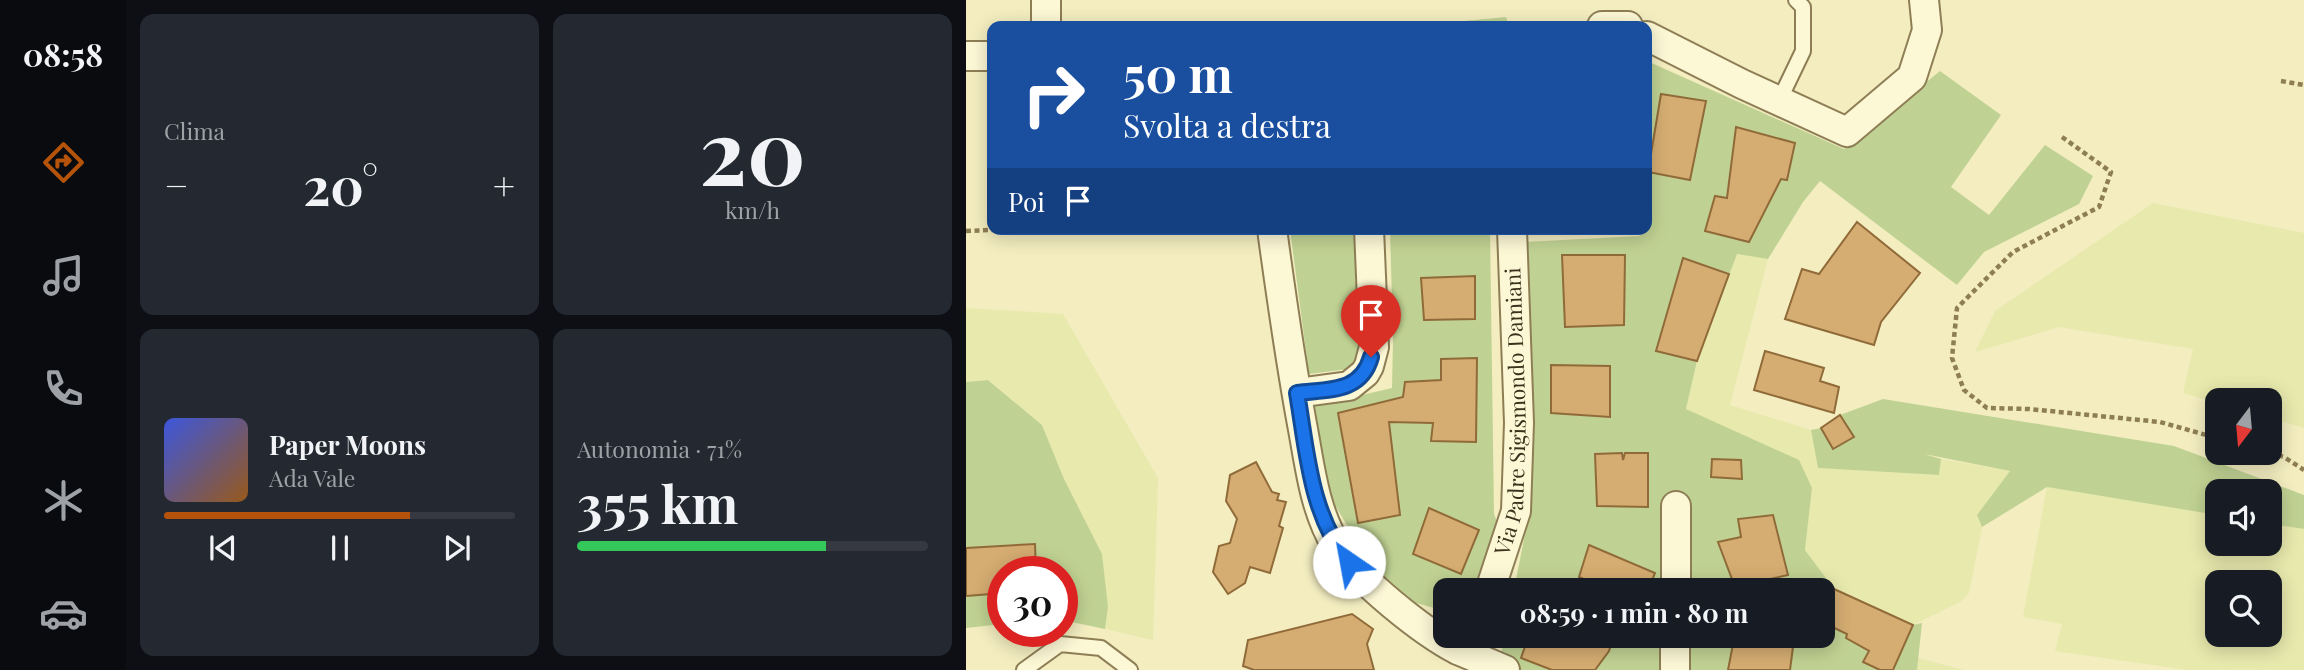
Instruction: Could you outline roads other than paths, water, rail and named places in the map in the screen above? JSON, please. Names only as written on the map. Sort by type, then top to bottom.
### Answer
[{"type":"street","points":[[1046,0],[1046,21]]},
{"type":"street","points":[[1652,38],[1847,132],[1912,77],[1927,30],[1924,0]]},
{"type":"street","points":[[966,56],[987,56]]},
{"type":"street","points":[[1273,235],[1285,329],[1317,502],[1337,547],[1370,584],[1426,630],[1433,633]]},
{"type":"street","points":[[1297,393],[1349,386],[1360,379],[1369,366],[1374,347],[1370,235]]},
{"type":"street","name":"Via Padre Sigismondo Damiani","points":[[1494,578],[1516,511],[1519,423],[1512,235]]},
{"type":"street","points":[[1676,506],[1676,578]]},
{"type":"street","points":[[1470,648],[1505,670]]},
{"type":"street","points":[[1675,648],[1675,670]]},
{"type":"lane","points":[[1779,101],[1803,51],[1803,7],[1796,0]]},
{"type":"lane","points":[[1024,670],[1060,644],[1101,648],[1130,670]]}]
